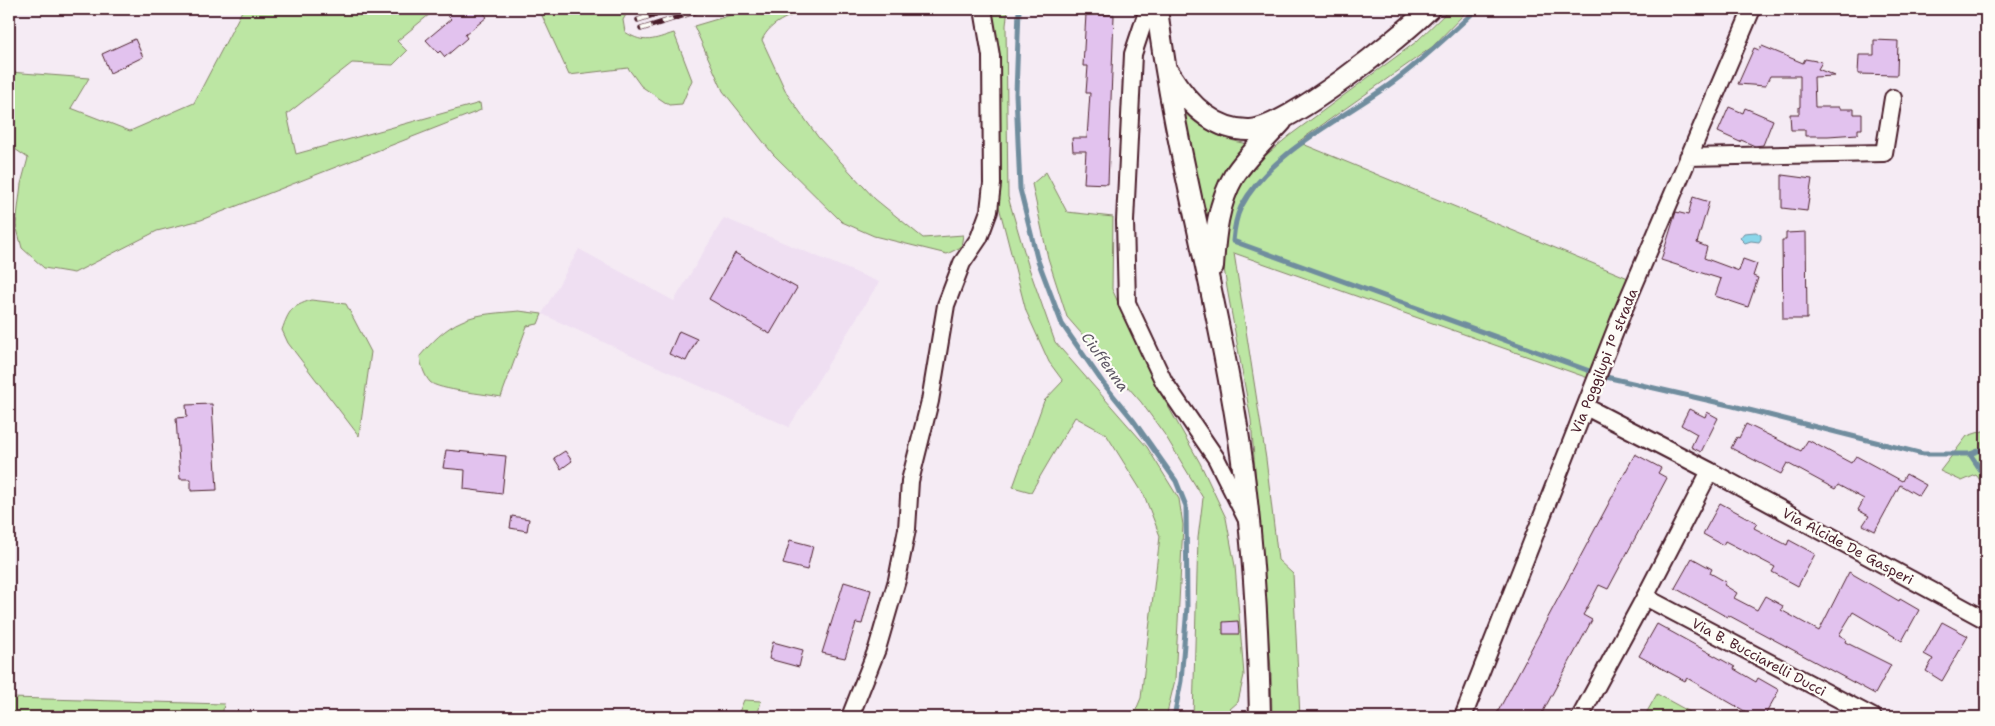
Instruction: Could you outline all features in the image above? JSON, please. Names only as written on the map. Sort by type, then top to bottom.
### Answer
[{"type":"main road","points":[[1157,9],[1164,65],[1211,288],[1236,420],[1250,526],[1260,717]]},
{"type":"main road","points":[[1211,288],[1216,228],[1223,202],[1234,176],[1285,118],[1375,55],[1429,9]]},
{"type":"main road","points":[[1164,65],[1176,84],[1200,112],[1215,122],[1233,129],[1251,130],[1285,118]]},
{"type":"street","points":[[850,717],[877,649],[897,580],[908,529],[910,482],[930,400],[946,305],[962,263],[979,238],[989,211],[992,184],[991,56],[983,9]]},
{"type":"street","points":[[1148,9],[1133,54],[1125,221],[1127,303],[1164,382],[1216,458],[1250,526]]},
{"type":"street","name":"Via Poggilupi 1° strada","points":[[1463,717],[1688,157],[1752,9]]},
{"type":"street","points":[[1688,157],[1884,152],[1893,98]]},
{"type":"street","name":"Via Alcide De Gasperi","points":[[1586,407],[1710,471],[1986,620]]},
{"type":"street","points":[[1580,717],[1710,471]]},
{"type":"street","name":"Via B. Bucciarelli Ducci","points":[[1645,597],[1873,717]]},
{"type":"shaded area","points":[[724,218],[879,282],[789,427],[542,314],[579,249],[674,301]]},
{"type":"green space","points":[[243,9],[436,9],[397,41],[407,51],[393,65],[352,63],[287,114],[296,154],[480,103],[481,110],[201,220],[157,231],[74,273],[44,268],[22,248],[16,225],[21,184],[28,158],[9,145],[9,72],[89,78],[71,108],[130,131],[194,103]]},
{"type":"green space","points":[[539,9],[629,9],[623,20],[625,32],[632,36],[650,40],[674,33],[692,80],[682,104],[669,105],[641,86],[628,68],[569,75]]},
{"type":"green space","points":[[751,9],[813,9],[777,23],[771,27],[762,40],[787,94],[818,137],[875,199],[923,238],[963,235],[961,247],[947,254],[874,236],[842,222],[773,154],[723,91],[694,26]]},
{"type":"green space","points":[[992,9],[1008,9],[1006,25],[1008,197],[1029,268],[1055,342],[1147,447],[1179,499],[1183,525],[1175,680],[1166,717],[1133,717],[1141,698],[1160,536],[1144,495],[1106,434],[1075,417],[1031,492],[1013,487],[1044,401],[1063,381],[1049,362],[1026,311],[997,199],[1000,110]]},
{"type":"green space","points":[[1450,9],[1469,9],[1432,47],[1298,142],[1633,280],[1591,379],[1234,253],[1266,459],[1278,560],[1293,574],[1300,717],[1272,717],[1271,670],[1251,420],[1222,254],[1225,226],[1235,194],[1259,161],[1289,136],[1416,42]]},
{"type":"green space","points":[[1178,107],[1211,132],[1250,144],[1234,161],[1215,191],[1205,231]]},
{"type":"green space","points":[[1046,172],[1067,212],[1113,217],[1112,289],[1151,376],[1200,463],[1226,518],[1235,566],[1244,675],[1238,702],[1221,717],[1193,717],[1198,538],[1203,498],[1165,435],[1141,402],[1067,317],[1048,258],[1032,184]]},
{"type":"green space","points":[[311,300],[346,304],[371,352],[359,436],[288,343],[282,330],[292,310]]},
{"type":"green space","points":[[519,311],[542,314],[538,324],[527,326],[501,397],[442,387],[430,382],[423,370],[420,356],[444,332],[456,324],[475,316]]},
{"type":"green space","points":[[1986,430],[1986,487],[1976,475],[1962,481],[1940,471],[1967,436]]},
{"type":"green space","points":[[1657,694],[1699,717],[1644,717]]},
{"type":"green space","points":[[11,698],[224,704],[222,717],[9,717]]},
{"type":"green space","points":[[744,700],[761,701],[757,717],[737,717]]},
{"type":"water","points":[[1756,232],[1761,235],[1759,242],[1751,241],[1745,243],[1740,238],[1744,233]]},
{"type":"building","points":[[457,9],[480,9],[487,17],[465,35],[467,38],[445,57],[440,51],[438,53],[426,40],[451,19],[448,16]]},
{"type":"building","points":[[1086,14],[1114,15],[1108,184],[1084,183],[1086,151],[1073,151],[1072,138],[1087,138],[1090,93],[1086,93],[1088,66],[1083,66]]},
{"type":"building","points":[[135,39],[143,57],[110,73],[102,54]]},
{"type":"building","points":[[1874,40],[1898,41],[1897,75],[1858,74],[1859,55],[1874,55]]},
{"type":"building","points":[[1762,46],[1803,63],[1805,59],[1822,62],[1818,69],[1835,76],[1814,77],[1815,107],[1854,109],[1854,114],[1862,114],[1862,129],[1858,129],[1858,134],[1805,136],[1805,130],[1791,130],[1790,114],[1799,114],[1800,76],[1770,76],[1765,86],[1738,84],[1754,48],[1759,50]]},
{"type":"building","points":[[1729,107],[1743,113],[1745,108],[1773,120],[1763,145],[1755,146],[1741,140],[1740,142],[1718,132]]},
{"type":"building","points":[[1782,175],[1812,179],[1807,211],[1782,208]]},
{"type":"building","points":[[1693,197],[1709,202],[1697,243],[1707,247],[1704,258],[1739,271],[1743,259],[1757,264],[1753,276],[1758,278],[1748,307],[1715,296],[1721,279],[1661,260],[1676,212],[1688,215]]},
{"type":"building","points":[[1806,232],[1807,319],[1783,319],[1782,240],[1786,240],[1786,233]]},
{"type":"building","points":[[735,253],[797,288],[770,334],[709,299]]},
{"type":"building","points":[[679,331],[697,339],[686,361],[669,354]]},
{"type":"building","points":[[212,404],[217,490],[191,491],[191,479],[180,479],[176,418],[187,417],[186,405]]},
{"type":"building","points":[[1689,409],[1705,417],[1707,412],[1718,418],[1701,452],[1691,447],[1697,434],[1681,425]]},
{"type":"building","points":[[1746,424],[1801,451],[1808,440],[1851,463],[1856,456],[1902,481],[1906,474],[1926,485],[1919,496],[1900,485],[1875,531],[1863,525],[1869,516],[1858,510],[1864,499],[1838,485],[1835,489],[1787,463],[1781,474],[1731,448]]},
{"type":"building","points":[[446,450],[506,456],[502,494],[464,489],[465,470],[443,468]]},
{"type":"building","points":[[565,451],[572,461],[561,469],[554,458]]},
{"type":"building","points":[[1635,454],[1661,468],[1658,473],[1667,478],[1608,589],[1599,585],[1583,615],[1592,620],[1540,717],[1495,717]]},
{"type":"building","points":[[1720,503],[1757,523],[1754,528],[1787,545],[1789,540],[1815,554],[1798,586],[1772,572],[1775,567],[1725,541],[1723,545],[1703,534]]},
{"type":"building","points":[[512,516],[529,519],[527,531],[510,528]]},
{"type":"building","points":[[790,540],[813,546],[807,570],[783,564]]},
{"type":"building","points":[[1692,558],[1712,569],[1710,573],[1726,582],[1724,585],[1737,593],[1734,598],[1757,610],[1765,596],[1783,606],[1781,610],[1819,631],[1849,572],[1899,601],[1900,599],[1919,610],[1902,641],[1853,612],[1839,635],[1846,639],[1845,642],[1891,665],[1875,694],[1675,588]]},
{"type":"building","points":[[844,582],[871,590],[862,624],[856,623],[845,658],[822,653]]},
{"type":"building","points":[[1238,621],[1239,634],[1223,634],[1223,622]]},
{"type":"building","points":[[1942,622],[1968,636],[1942,681],[1926,671],[1933,659],[1924,654]]},
{"type":"building","points":[[1657,624],[1735,667],[1734,669],[1756,682],[1758,678],[1779,690],[1764,717],[1755,717],[1687,678],[1685,681],[1639,656]]},
{"type":"building","points":[[773,642],[803,650],[799,667],[769,659]]},
{"type":"waterway","name":"Ciuffenna","points":[[1019,9],[1016,94],[1020,189],[1037,258],[1062,324],[1176,481],[1186,506],[1187,607],[1181,681],[1174,717]]},
{"type":"waterway","points":[[1477,9],[1404,74],[1310,137],[1270,169],[1254,187],[1241,207],[1233,241],[1606,377],[1733,406],[1923,454],[1970,454],[1986,448]]},
{"type":"waterway","points":[[1970,454],[1986,478]]},
{"type":"railway","points":[[638,20],[671,9]]},
{"type":"railway","points":[[641,29],[704,9]]}]
